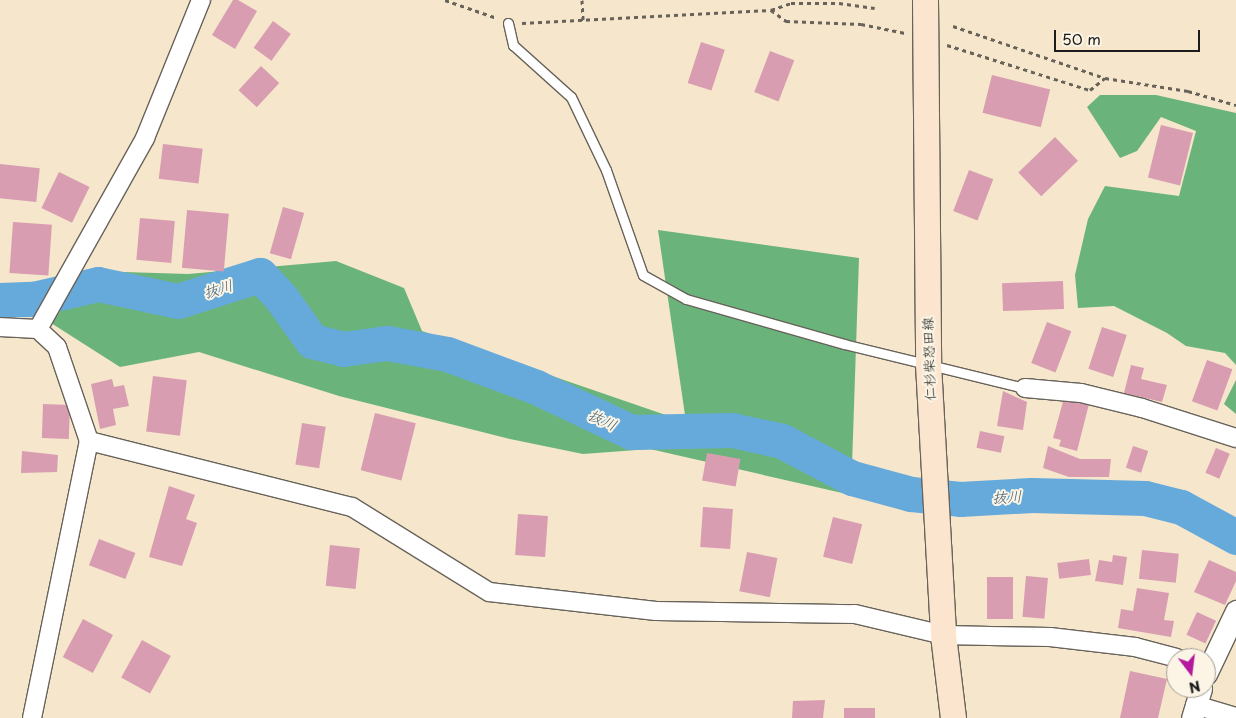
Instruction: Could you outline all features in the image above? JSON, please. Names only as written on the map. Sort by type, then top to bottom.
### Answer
[{"type":"main road","name":"仁杉柴怒田線","points":[[925,0],[928,364],[943,635],[953,718]]},
{"type":"street","points":[[38,328],[145,138],[201,0]]},
{"type":"street","points":[[0,327],[38,328],[58,347],[89,441],[32,718]]},
{"type":"street","points":[[1025,388],[1081,393],[1142,408],[1236,438]]},
{"type":"street","points":[[89,441],[352,507],[489,592],[656,611],[855,614],[943,635],[1050,638],[1135,647],[1166,655]]},
{"type":"street","points":[[1216,651],[1236,612]]},
{"type":"street","points":[[1196,704],[1236,717]]},
{"type":"lane","points":[[508,23],[513,45],[571,97],[606,170],[643,276],[686,300],[844,344],[1025,388]]},
{"type":"path","points":[[445,0],[476,9],[508,23],[583,21],[771,10],[791,3],[839,3],[875,8]]},
{"type":"path","points":[[582,0],[583,21]]},
{"type":"path","points":[[953,26],[1105,78],[1188,91],[1236,105]]},
{"type":"green space","points":[[1100,95],[1156,95],[1236,113],[1236,365],[1225,353],[1186,346],[1167,333],[1114,306],[1078,308],[1075,275],[1088,219],[1105,186],[1179,196],[1196,131],[1161,117],[1137,151],[1120,158],[1087,107]]},
{"type":"green space","points":[[658,230],[859,258],[851,495],[650,449],[583,454],[510,439],[339,396],[199,352],[120,367],[51,323],[92,271],[188,274],[336,261],[404,288],[422,331],[686,422]]},
{"type":"green space","points":[[1236,380],[1236,414],[1224,404]]},
{"type":"building","points":[[233,0],[238,0],[257,11],[235,49],[212,35]]},
{"type":"building","points":[[273,21],[291,34],[271,61],[254,48]]},
{"type":"building","points":[[701,42],[725,50],[711,91],[688,83]]},
{"type":"building","points":[[770,51],[794,60],[779,101],[754,92]]},
{"type":"building","points":[[261,66],[279,83],[257,107],[238,90]]},
{"type":"building","points":[[992,75],[1050,90],[1041,127],[983,113]]},
{"type":"building","points":[[1161,125],[1193,133],[1180,185],[1148,177]]},
{"type":"building","points":[[1055,137],[1078,161],[1041,196],[1018,172]]},
{"type":"building","points":[[163,144],[203,149],[198,184],[159,179]]},
{"type":"building","points":[[0,164],[40,168],[36,202],[0,198]]},
{"type":"building","points":[[969,170],[993,179],[978,220],[953,211]]},
{"type":"building","points":[[59,172],[90,187],[72,223],[41,208]]},
{"type":"building","points":[[283,207],[304,213],[291,259],[270,253]]},
{"type":"building","points":[[187,210],[229,214],[224,271],[182,268]]},
{"type":"building","points":[[140,218],[175,221],[171,263],[136,260]]},
{"type":"building","points":[[13,222],[52,225],[48,276],[9,273]]},
{"type":"building","points":[[1063,281],[1064,309],[1003,311],[1002,283]]},
{"type":"building","points":[[1047,322],[1071,331],[1056,372],[1031,363]]},
{"type":"building","points":[[1102,327],[1127,335],[1113,377],[1088,369]]},
{"type":"building","points":[[1207,360],[1232,369],[1217,411],[1192,401]]},
{"type":"building","points":[[1131,365],[1144,368],[1141,379],[1167,385],[1162,402],[1124,393]]},
{"type":"building","points":[[153,376],[187,380],[180,436],[146,432]]},
{"type":"building","points":[[112,379],[114,387],[124,385],[129,406],[113,409],[116,425],[100,429],[91,384]]},
{"type":"building","points":[[1003,391],[1027,402],[1023,430],[997,426]]},
{"type":"building","points":[[1064,398],[1089,404],[1077,451],[1059,446],[1061,440],[1053,438]]},
{"type":"building","points":[[43,404],[70,405],[69,439],[42,438]]},
{"type":"building","points":[[375,413],[416,423],[401,480],[361,470]]},
{"type":"building","points":[[302,423],[326,427],[319,468],[295,464]]},
{"type":"building","points":[[980,431],[1004,436],[1001,453],[976,448]]},
{"type":"building","points":[[1048,446],[1080,459],[1111,459],[1109,477],[1069,477],[1043,468]]},
{"type":"building","points":[[1133,446],[1148,451],[1141,473],[1126,468]]},
{"type":"building","points":[[1216,448],[1230,454],[1219,479],[1205,473]]},
{"type":"building","points":[[22,451],[58,455],[57,472],[21,473]]},
{"type":"building","points":[[707,453],[740,459],[736,486],[702,481]]},
{"type":"building","points":[[169,486],[195,495],[186,519],[197,523],[182,566],[149,557]]},
{"type":"building","points":[[703,507],[733,509],[730,549],[700,547]]},
{"type":"building","points":[[518,514],[548,516],[545,557],[515,555]]},
{"type":"building","points":[[833,517],[862,524],[852,564],[823,557]]},
{"type":"building","points":[[99,539],[135,553],[125,579],[89,565]]},
{"type":"building","points":[[330,545],[360,548],[356,589],[326,586]]},
{"type":"building","points":[[1142,550],[1179,554],[1176,583],[1139,579]]},
{"type":"building","points":[[747,552],[777,558],[770,597],[739,591]]},
{"type":"building","points":[[1113,555],[1127,557],[1123,585],[1095,581],[1099,560],[1112,562]]},
{"type":"building","points":[[1089,559],[1091,575],[1059,579],[1057,563]]},
{"type":"building","points":[[1209,560],[1236,572],[1236,581],[1225,605],[1194,592]]},
{"type":"building","points":[[1026,576],[1048,578],[1044,619],[1022,617]]},
{"type":"building","points":[[987,577],[1013,577],[1013,619],[987,619]]},
{"type":"building","points":[[1137,588],[1169,593],[1164,620],[1174,621],[1171,637],[1118,628],[1121,609],[1133,611]]},
{"type":"building","points":[[1197,612],[1216,621],[1205,644],[1186,635]]},
{"type":"building","points":[[83,619],[113,635],[93,673],[63,657]]},
{"type":"building","points":[[142,640],[171,656],[150,694],[121,678]]},
{"type":"building","points":[[1130,671],[1166,679],[1158,718],[1120,718]]},
{"type":"building","points":[[825,700],[823,718],[792,718],[793,701]]},
{"type":"building","points":[[844,708],[875,708],[875,718],[844,718]]},
{"type":"waterway","name":"抜川","points":[[0,300],[33,299],[98,284],[178,301],[260,275],[282,299],[312,341],[343,349],[387,343],[447,354],[536,387],[631,432],[732,430],[782,441],[852,478],[911,494],[960,499],[1032,495],[1145,498],[1181,507],[1236,537]]}]
